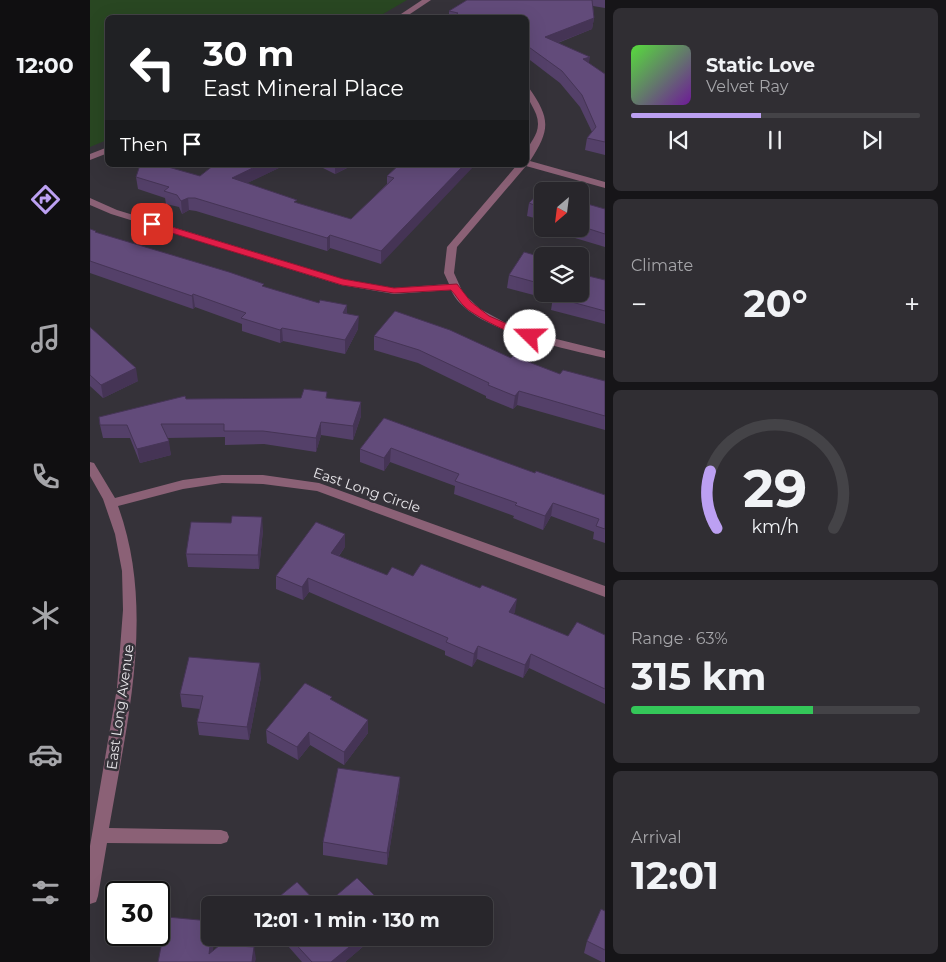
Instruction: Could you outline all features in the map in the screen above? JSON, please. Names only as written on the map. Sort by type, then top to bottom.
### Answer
[{"type":"street","points":[[403,15],[427,0]]},
{"type":"street","points":[[529,94],[540,108],[543,119],[540,140],[529,156]]},
{"type":"street","points":[[90,157],[105,151]]},
{"type":"street","points":[[529,162],[605,185]]},
{"type":"street","points":[[520,167],[452,247],[447,261],[454,286],[468,304],[485,318],[530,336],[605,355]]},
{"type":"street","points":[[90,201],[114,212],[342,282],[394,290],[454,286]]},
{"type":"street","name":"East Long Avenue","points":[[90,466],[110,504],[122,533],[130,587],[130,648],[90,896]]},
{"type":"street","name":"East Long Circle","points":[[110,504],[208,480],[262,479],[319,487],[605,592]]},
{"type":"street","points":[[100,836],[221,837]]},
{"type":"green space","points":[[90,0],[407,0],[381,15],[105,15],[105,141],[90,147]]},
{"type":"building","points":[[467,0],[592,0],[594,18],[545,37],[590,57],[583,59],[605,74],[605,142],[587,138],[596,127],[582,95],[562,71],[529,47],[529,15],[456,15],[458,13],[449,11]]},
{"type":"building","points":[[139,167],[168,167],[200,176],[211,167],[255,167],[232,178],[297,200],[294,202],[351,219],[394,178],[387,176],[397,167],[462,167],[381,251],[330,235],[327,238],[195,198],[181,201],[177,195],[164,191],[169,187],[136,177]]},
{"type":"building","points":[[534,198],[534,205],[529,203]]},
{"type":"building","points":[[589,204],[605,209],[605,234],[589,229]]},
{"type":"building","points":[[90,229],[229,272],[264,284],[262,286],[319,303],[320,300],[347,305],[343,313],[359,316],[345,340],[282,328],[280,330],[241,318],[246,313],[90,261]]},
{"type":"building","points":[[524,252],[534,255],[534,282],[509,275]]},
{"type":"building","points":[[589,276],[605,280],[605,311],[572,302],[589,302]]},
{"type":"building","points":[[395,311],[450,330],[511,358],[513,356],[560,374],[563,370],[605,381],[605,416],[519,391],[515,396],[488,385],[489,383],[419,350],[374,336]]},
{"type":"building","points":[[90,327],[136,368],[101,385],[90,375]]},
{"type":"building","points":[[304,389],[327,392],[326,398],[361,402],[353,426],[321,422],[316,438],[263,431],[224,431],[224,424],[161,424],[169,441],[137,449],[127,425],[100,425],[99,417],[185,396],[186,399],[301,398]]},
{"type":"building","points":[[384,418],[535,473],[536,471],[605,495],[605,529],[596,526],[599,519],[553,503],[545,516],[515,505],[517,503],[455,481],[459,474],[391,448],[384,458],[360,449]]},
{"type":"building","points":[[232,516],[262,517],[258,555],[186,554],[191,522],[231,523]]},
{"type":"building","points":[[316,522],[345,534],[331,553],[387,575],[392,567],[413,576],[421,564],[480,588],[482,585],[517,599],[509,612],[568,636],[577,622],[605,635],[605,689],[531,654],[525,665],[478,646],[474,654],[446,642],[448,638],[308,578],[302,587],[276,576]]},
{"type":"building","points":[[189,657],[260,663],[247,727],[197,722],[203,696],[180,694]]},
{"type":"building","points":[[305,683],[332,697],[330,699],[368,720],[344,752],[309,732],[297,747],[266,730]]},
{"type":"building","points":[[338,768],[400,777],[387,853],[323,842]]},
{"type":"building","points":[[357,878],[375,896],[336,896]]},
{"type":"building","points":[[297,882],[310,896],[280,896]]},
{"type":"building","points":[[601,909],[605,911],[605,950],[587,941]]},
{"type":"building","points":[[170,917],[201,920],[201,946],[210,946],[209,954],[219,946],[254,947],[252,962],[158,962],[161,946],[170,946]]},
{"type":"building","points":[[297,946],[350,946],[331,962],[312,962]]},
{"type":"route","points":[[152,224],[342,282],[394,290],[420,290],[454,286],[468,304],[485,318],[530,336]]}]
